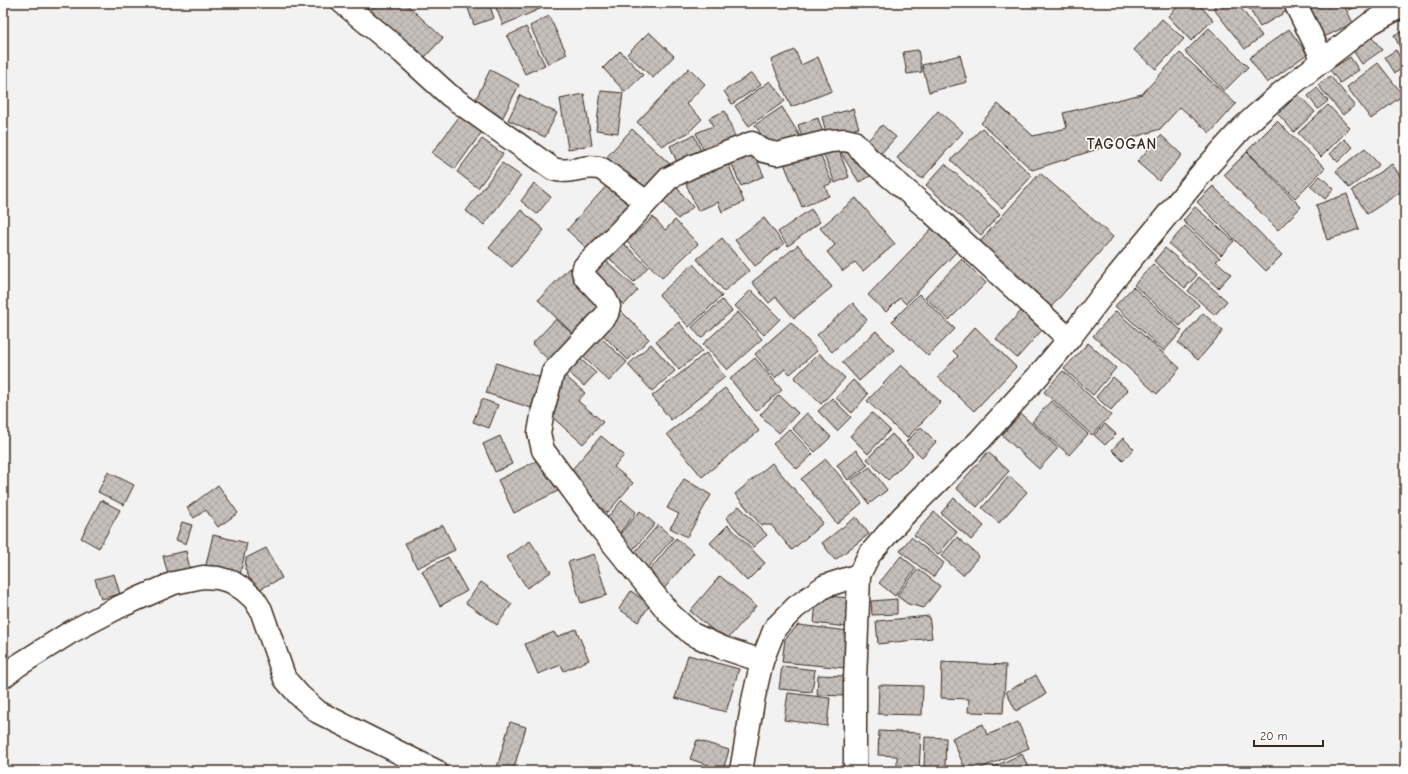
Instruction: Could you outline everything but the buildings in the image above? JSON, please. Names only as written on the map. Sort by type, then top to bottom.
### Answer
[{"type":"street","points":[[343,3],[403,53],[448,95],[553,168],[561,171],[587,167],[602,169],[646,202]]},
{"type":"street","points":[[1295,3],[1323,60]]},
{"type":"street","points":[[855,771],[855,681],[859,575],[869,555],[898,522],[1009,409],[1070,338],[1118,275],[1205,168],[1242,128],[1281,93],[1371,23],[1405,4]]},
{"type":"street","points":[[762,661],[718,646],[692,634],[670,614],[602,530],[543,450],[539,433],[543,410],[553,372],[598,325],[607,314],[609,306],[605,298],[585,277],[583,272],[584,267],[621,230],[669,178],[693,166],[752,143],[764,151],[777,154],[830,141],[846,140],[854,142],[868,158],[928,209],[1070,338]]},
{"type":"street","points":[[741,771],[754,696],[762,661],[776,628],[796,607],[825,586],[859,575]]},
{"type":"street","points":[[3,677],[17,666],[71,632],[119,607],[174,583],[203,577],[218,578],[232,582],[254,599],[261,610],[285,679],[299,695],[318,712],[436,771]]},
{"type":"district","name":"TAGOGAN","points":[[1122,144]]}]
